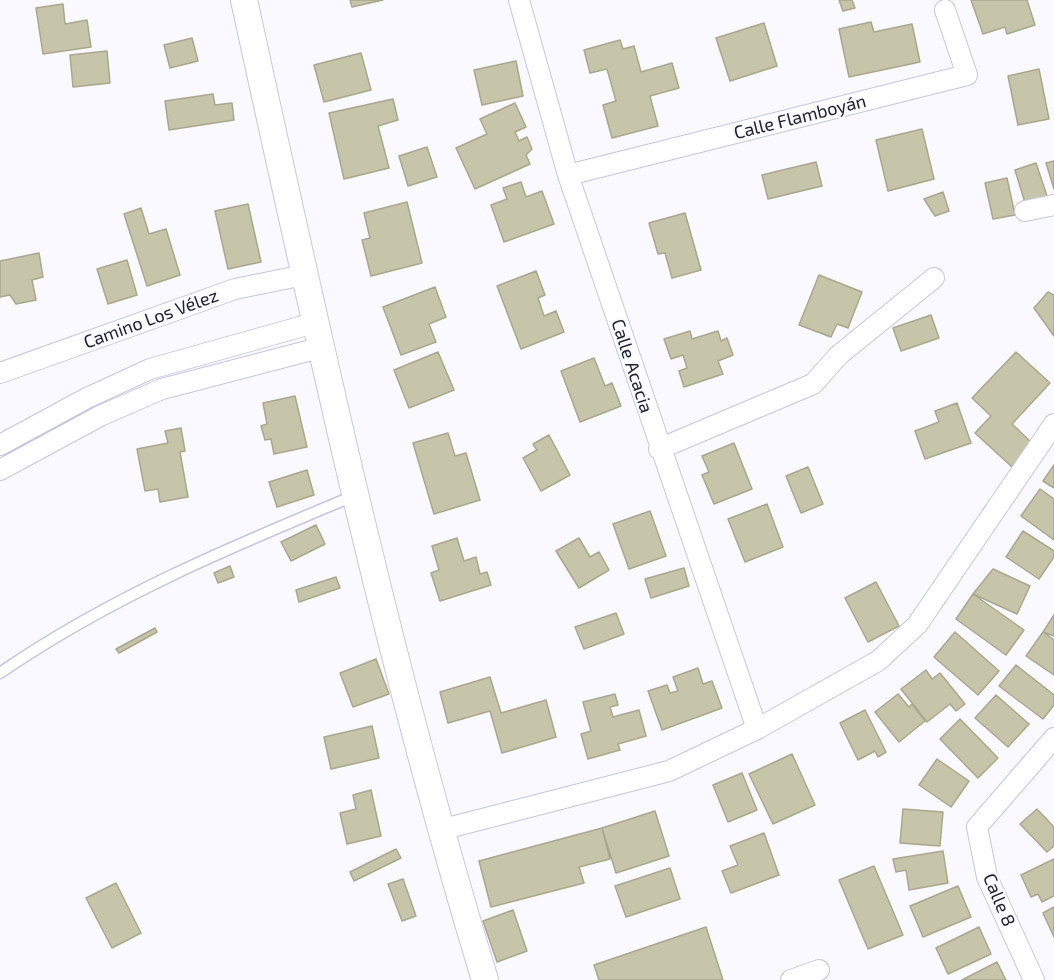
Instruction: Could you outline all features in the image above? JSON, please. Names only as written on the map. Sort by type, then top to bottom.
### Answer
[{"type":"street","points":[[244,0],[319,348],[440,830],[485,980]]},
{"type":"street","name":"Calle Acacia","points":[[519,0],[568,175],[659,449],[757,729]]},
{"type":"street","name":"Calle Flamboyán","points":[[568,175],[966,75],[945,10]]},
{"type":"street","points":[[1025,211],[1054,205]]},
{"type":"street","name":"Camino Los Vélez","points":[[0,373],[235,289],[304,275]]},
{"type":"street","points":[[659,449],[813,384],[839,355],[934,278]]},
{"type":"street","points":[[0,445],[87,398],[150,369],[314,323]]},
{"type":"street","points":[[0,470],[100,416],[162,388],[319,348]]},
{"type":"street","points":[[440,830],[669,771],[757,729],[878,661],[917,626],[1054,424]]},
{"type":"street","name":"Calle 8","points":[[1034,980],[987,877],[977,827],[1054,738]]},
{"type":"street","points":[[791,980],[819,970]]},
{"type":"lane","points":[[0,673],[88,617],[238,544],[356,495]]},
{"type":"building","points":[[350,0],[383,0],[352,7]]},
{"type":"building","points":[[839,0],[852,0],[855,8],[843,11]]},
{"type":"building","points":[[971,0],[1027,0],[1035,25],[1007,34],[1005,27],[983,34]]},
{"type":"building","points":[[63,4],[65,24],[87,20],[91,47],[43,54],[36,8]]},
{"type":"building","points":[[871,22],[874,32],[912,24],[920,62],[849,77],[839,29]]},
{"type":"building","points":[[764,23],[777,66],[730,81],[716,38]]},
{"type":"building","points":[[192,38],[198,61],[170,68],[164,45]]},
{"type":"building","points":[[620,40],[623,49],[634,46],[641,72],[672,63],[679,88],[650,96],[658,126],[612,138],[603,105],[616,101],[607,69],[590,73],[584,50]]},
{"type":"building","points":[[107,51],[110,83],[73,87],[70,55]]},
{"type":"building","points":[[361,53],[371,90],[324,102],[314,65]]},
{"type":"building","points":[[516,61],[523,96],[482,105],[474,70]]},
{"type":"building","points":[[1039,69],[1049,119],[1018,125],[1008,76]]},
{"type":"building","points":[[213,94],[215,105],[232,103],[234,120],[169,130],[165,101]]},
{"type":"building","points":[[393,99],[398,120],[378,126],[389,168],[344,179],[329,113]]},
{"type":"building","points":[[515,103],[526,127],[515,132],[519,141],[527,137],[532,149],[526,155],[530,164],[475,189],[456,148],[487,134],[480,119]]},
{"type":"building","points":[[922,129],[934,179],[888,191],[876,140]]},
{"type":"building","points":[[427,147],[437,177],[408,186],[399,156]]},
{"type":"building","points":[[1054,161],[1054,189],[1046,163]]},
{"type":"building","points":[[816,162],[822,186],[768,199],[762,175]]},
{"type":"building","points":[[1036,163],[1048,199],[1026,206],[1015,170]]},
{"type":"building","points":[[1007,178],[1015,215],[993,219],[985,183]]},
{"type":"building","points":[[521,182],[526,197],[542,191],[554,224],[504,242],[491,205],[507,199],[503,188]]},
{"type":"building","points":[[943,192],[949,211],[935,216],[924,199]]},
{"type":"building","points":[[407,202],[422,263],[371,276],[362,240],[370,238],[364,213]]},
{"type":"building","points":[[248,204],[261,262],[228,269],[215,211]]},
{"type":"building","points":[[141,208],[149,234],[166,229],[180,275],[147,286],[124,214]]},
{"type":"building","points":[[685,213],[701,270],[672,278],[665,253],[658,254],[649,223]]},
{"type":"building","points":[[39,253],[43,277],[32,280],[36,300],[16,304],[10,295],[0,297],[0,261]]},
{"type":"building","points":[[127,260],[137,295],[108,304],[97,269]]},
{"type":"building","points":[[536,271],[545,295],[538,298],[544,316],[556,311],[564,332],[521,349],[497,286]]},
{"type":"building","points":[[819,275],[862,292],[848,328],[837,324],[831,337],[799,325]]},
{"type":"building","points":[[435,287],[446,317],[429,324],[436,342],[401,355],[383,307]]},
{"type":"building","points":[[1048,292],[1054,295],[1054,336],[1034,308]]},
{"type":"building","points":[[931,315],[939,338],[901,351],[893,328]]},
{"type":"building","points":[[690,331],[692,339],[718,331],[721,341],[727,338],[733,355],[718,361],[723,374],[684,387],[679,371],[687,368],[683,355],[671,359],[664,339]]},
{"type":"building","points":[[438,352],[454,390],[409,408],[394,370]]},
{"type":"building","points":[[1016,352],[1050,383],[1012,424],[1033,444],[1012,467],[975,433],[991,416],[972,398]]},
{"type":"building","points":[[594,358],[605,386],[612,383],[621,406],[580,422],[561,371]]},
{"type":"building","points":[[295,396],[307,447],[274,454],[271,439],[265,440],[261,426],[267,424],[263,403]]},
{"type":"building","points":[[957,403],[971,443],[925,459],[915,431],[939,422],[935,411]]},
{"type":"building","points":[[181,428],[185,451],[180,452],[188,497],[160,502],[158,489],[145,491],[137,449],[168,443],[165,431]]},
{"type":"building","points":[[448,433],[455,456],[466,453],[480,500],[434,514],[413,443]]},
{"type":"building","points":[[549,435],[570,475],[541,491],[523,458],[537,450],[533,444]]},
{"type":"building","points":[[734,443],[752,489],[714,504],[702,475],[709,472],[702,456]]},
{"type":"building","points":[[1054,465],[1054,488],[1043,481]]},
{"type":"building","points":[[808,467],[823,504],[801,513],[786,476]]},
{"type":"building","points":[[307,470],[314,495],[277,507],[269,482]]},
{"type":"building","points":[[1040,489],[1054,499],[1054,540],[1021,516]]},
{"type":"building","points":[[767,504],[783,547],[745,562],[728,519]]},
{"type":"building","points":[[650,511],[666,556],[629,569],[613,524]]},
{"type":"building","points":[[316,525],[325,544],[291,561],[281,542]]},
{"type":"building","points":[[1023,531],[1054,551],[1054,557],[1039,579],[1006,557]]},
{"type":"building","points":[[457,538],[464,561],[476,557],[480,574],[487,572],[491,585],[440,601],[431,573],[439,570],[432,546]]},
{"type":"building","points":[[579,538],[590,557],[599,552],[609,570],[579,588],[556,551]]},
{"type":"building","points":[[230,566],[234,577],[218,583],[214,573]]},
{"type":"building","points":[[684,568],[689,586],[651,598],[645,579]]},
{"type":"building","points":[[993,569],[1030,586],[1017,614],[973,594]]},
{"type":"building","points":[[336,577],[340,588],[299,602],[296,590]]},
{"type":"building","points":[[876,582],[899,626],[868,642],[845,598]]},
{"type":"building","points":[[973,594],[1024,630],[1006,655],[956,619]]},
{"type":"building","points":[[616,613],[624,634],[584,649],[575,627]]},
{"type":"building","points":[[1054,615],[1054,636],[1043,632]]},
{"type":"building","points":[[155,628],[157,632],[119,653],[116,649]]},
{"type":"building","points":[[955,632],[999,671],[978,695],[934,657]]},
{"type":"building","points":[[1043,632],[1054,640],[1054,675],[1026,656]]},
{"type":"building","points":[[376,659],[389,694],[353,707],[340,673]]},
{"type":"building","points":[[1016,665],[1054,695],[1054,705],[1043,719],[999,686]]},
{"type":"building","points":[[698,668],[703,684],[712,681],[722,708],[662,730],[648,691],[667,685],[670,693],[678,691],[673,677]]},
{"type":"building","points":[[926,670],[932,679],[940,673],[965,704],[956,711],[950,704],[927,722],[901,689]]},
{"type":"building","points":[[490,677],[501,713],[546,700],[556,737],[502,753],[490,711],[448,723],[440,692]]},
{"type":"building","points":[[615,694],[618,705],[610,707],[613,717],[639,710],[646,736],[618,744],[620,750],[588,759],[581,734],[591,731],[583,702]]},
{"type":"building","points":[[898,694],[909,707],[912,704],[925,721],[899,742],[875,712]]},
{"type":"building","points":[[996,695],[1029,724],[1008,747],[975,718]]},
{"type":"building","points":[[865,710],[886,752],[878,757],[875,751],[858,760],[840,723]]},
{"type":"building","points":[[960,719],[998,758],[978,778],[940,739]]},
{"type":"building","points":[[372,726],[379,758],[331,769],[324,737]]},
{"type":"building","points":[[792,754],[815,805],[773,824],[749,774]]},
{"type":"building","points":[[937,759],[969,781],[951,807],[919,785]]},
{"type":"building","points":[[742,773],[757,810],[728,822],[713,785]]},
{"type":"building","points":[[371,790],[381,836],[347,844],[340,813],[356,809],[353,795]]},
{"type":"building","points":[[903,809],[943,812],[940,846],[900,843]]},
{"type":"building","points":[[1037,809],[1054,827],[1054,846],[1047,852],[1020,824]]},
{"type":"building","points":[[655,811],[669,856],[616,873],[602,828]]},
{"type":"building","points":[[602,828],[610,859],[579,867],[584,883],[491,907],[479,861]]},
{"type":"building","points":[[764,833],[779,875],[731,893],[722,871],[738,865],[730,846]]},
{"type":"building","points":[[396,849],[401,858],[354,881],[350,872]]},
{"type":"building","points":[[943,851],[948,883],[909,890],[906,870],[896,872],[893,859]]},
{"type":"building","points":[[1054,859],[1054,896],[1042,902],[1038,894],[1031,897],[1021,875]]},
{"type":"building","points":[[874,866],[903,935],[868,949],[839,880]]},
{"type":"building","points":[[670,868],[680,899],[626,917],[615,886]]},
{"type":"building","points":[[403,879],[416,916],[402,921],[388,884]]},
{"type":"building","points":[[116,883],[141,933],[112,948],[86,898]]},
{"type":"building","points":[[958,886],[971,917],[923,937],[910,906]]},
{"type":"building","points":[[1054,907],[1054,937],[1043,913]]},
{"type":"building","points":[[513,910],[527,951],[497,962],[483,921]]},
{"type":"building","points":[[706,927],[723,980],[599,980],[594,965]]},
{"type":"building","points":[[979,927],[991,954],[948,974],[936,948]]},
{"type":"building","points":[[997,962],[1006,980],[962,980]]}]
